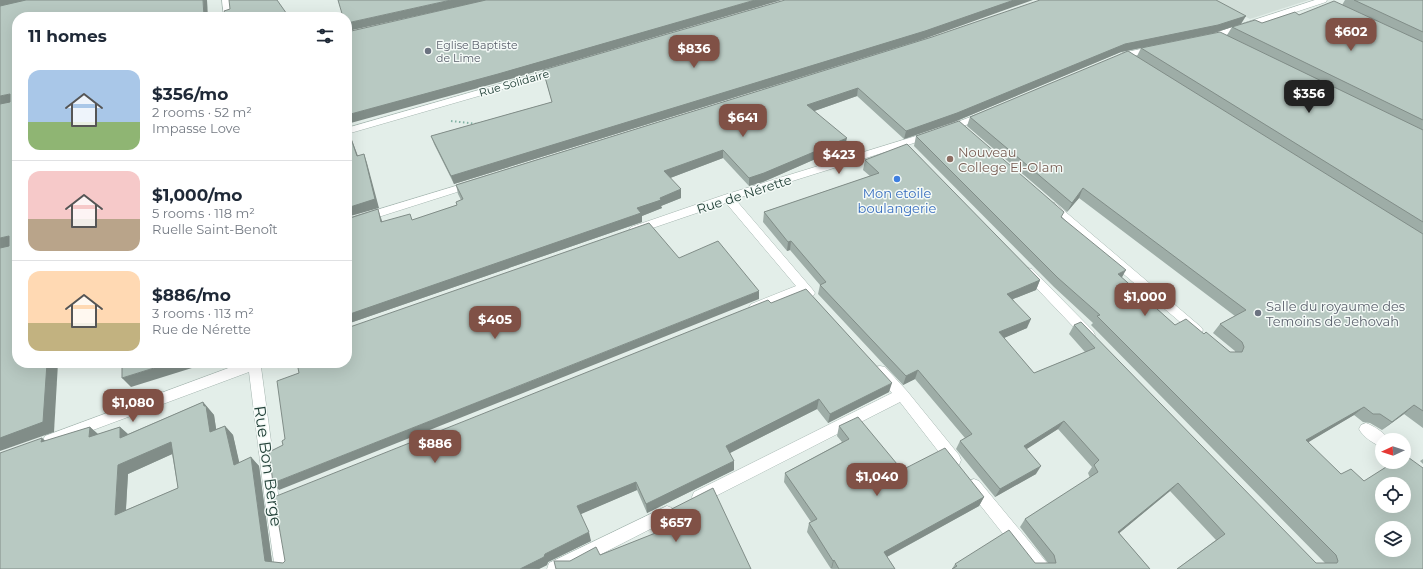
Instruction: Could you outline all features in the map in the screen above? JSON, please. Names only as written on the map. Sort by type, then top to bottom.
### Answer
[{"type":"street","points":[[226,0],[227,12]]},
{"type":"street","points":[[1201,39],[1216,36],[1324,2]]},
{"type":"street","points":[[1239,17],[1252,24]]},
{"type":"street","points":[[1216,36],[1231,43]]},
{"type":"street","points":[[1104,64],[1125,56],[1163,47]]},
{"type":"street","points":[[1125,56],[1138,64]]},
{"type":"street","name":"Rue Solidaire","points":[[352,130],[566,68]]},
{"type":"street","name":"Rue de Nérette","points":[[623,234],[728,198],[904,144],[993,111]]},
{"type":"street","points":[[958,125],[970,135]]},
{"type":"street","points":[[904,144],[915,155]]},
{"type":"street","points":[[352,221],[481,182]]},
{"type":"street","points":[[1041,197],[1205,337]]},
{"type":"street","points":[[728,198],[820,305]]},
{"type":"street","points":[[1020,263],[1097,342]]},
{"type":"street","points":[[745,312],[804,288]]},
{"type":"street","points":[[871,361],[902,395],[1041,569]]},
{"type":"street","points":[[37,445],[242,368]]},
{"type":"street","name":"Rue Bon Berge","points":[[256,368],[272,502],[283,569]]},
{"type":"street","points":[[555,569],[902,395]]},
{"type":"street","points":[[1366,429],[1375,436]]},
{"type":"street","points":[[272,502],[286,496]]},
{"type":"path","points":[[444,120],[483,124]]},
{"type":"shaded area","points":[[1213,0],[1309,0],[1250,19]]},
{"type":"building","points":[[26,0],[203,0],[204,12],[12,12],[12,368],[47,368],[43,422],[0,438],[0,248],[9,246],[9,236],[0,238],[0,104],[10,102],[10,94],[0,96],[0,6]]},
{"type":"building","points":[[229,0],[277,0],[285,12],[224,11],[230,9]]},
{"type":"building","points":[[338,0],[451,0],[352,22],[352,12],[342,12]]},
{"type":"building","points":[[486,0],[755,0],[498,74],[352,114],[352,31]]},
{"type":"building","points":[[785,0],[1014,0],[925,31],[451,176],[431,136],[552,102],[543,70]]},
{"type":"building","points":[[1040,0],[1216,0],[1246,16],[1218,25],[1125,44],[957,113],[906,131],[858,88],[807,105],[847,138],[749,178],[723,150],[664,171],[681,189],[660,198],[661,200],[637,208],[641,213],[352,313],[352,217],[378,209],[381,222],[410,214],[412,220],[457,205],[456,202],[463,199],[456,185],[932,37]]},
{"type":"building","points":[[1354,0],[1423,0],[1423,32]]},
{"type":"building","points":[[1334,1],[1423,42],[1423,120],[1232,27],[1255,20],[1262,23],[1295,12],[1299,15]]},
{"type":"building","points":[[1220,32],[1423,130],[1423,222],[1141,48]]},
{"type":"building","points":[[1128,51],[1423,234],[1423,411],[1414,405],[1392,422],[1380,414],[1373,414],[1364,407],[1306,440],[1341,474],[1351,469],[1364,481],[1383,469],[1411,469],[1411,459],[1423,468],[1423,569],[1177,569],[1225,534],[1178,483],[1118,532],[1150,569],[952,569],[957,566],[955,564],[1009,530],[1035,563],[1056,563],[1054,555],[1025,519],[1098,472],[1094,465],[1099,460],[1064,421],[1024,446],[1041,466],[1000,489],[960,441],[972,434],[918,370],[906,376],[820,285],[826,282],[791,241],[788,242],[764,212],[879,173],[865,160],[907,144],[1040,280],[1007,294],[1031,319],[999,332],[1034,373],[1095,348],[1074,325],[1081,322],[1316,563],[1337,563],[1338,561],[1336,555],[1097,316],[1100,315],[1058,278],[916,136],[959,121],[1064,212],[1061,217],[1126,270],[1118,274],[1175,325],[1186,319],[1204,334],[1206,332],[1230,352],[1242,352],[1244,347],[1242,342],[1220,324],[1246,310],[1083,188],[1072,203],[970,117]]},
{"type":"building","points":[[352,142],[357,156],[364,154],[375,199],[352,206]]},
{"type":"building","points":[[649,223],[679,258],[718,241],[759,291],[273,483],[269,452],[283,445],[282,441],[285,439],[277,381],[299,373],[298,368],[352,368],[352,326]]},
{"type":"building","points":[[806,289],[892,383],[830,414],[819,399],[726,446],[734,461],[646,504],[636,482],[577,506],[589,532],[545,554],[544,557],[520,569],[0,569],[0,453],[42,438],[41,442],[90,427],[89,437],[120,427],[120,438],[203,402],[204,406],[206,406],[210,432],[225,426],[234,465],[251,457],[265,561],[283,563],[285,561],[274,497],[768,300],[771,303]],"holes":[[[171,442],[178,488],[115,515],[118,465]]]},
{"type":"building","points":[[122,368],[154,368],[122,378]]},
{"type":"building","points":[[858,417],[902,470],[945,448],[984,497],[884,552],[895,569],[839,569],[809,523],[817,519],[785,473],[849,439],[839,426]]},
{"type":"building","points":[[713,488],[751,569],[556,569],[554,561],[570,561],[596,547],[600,555],[658,532],[652,519]]},
{"type":"place","name":"Eglise Baptiste de Lime","points":[[428,51]]},
{"type":"place","name":"Nouveau College El-Olam","points":[[950,159]]},
{"type":"place","name":"Mon etoile boulangerie","points":[[897,179]]},
{"type":"place","name":"Salle du royaume des Temoins de Jehovah","points":[[1258,313]]}]
